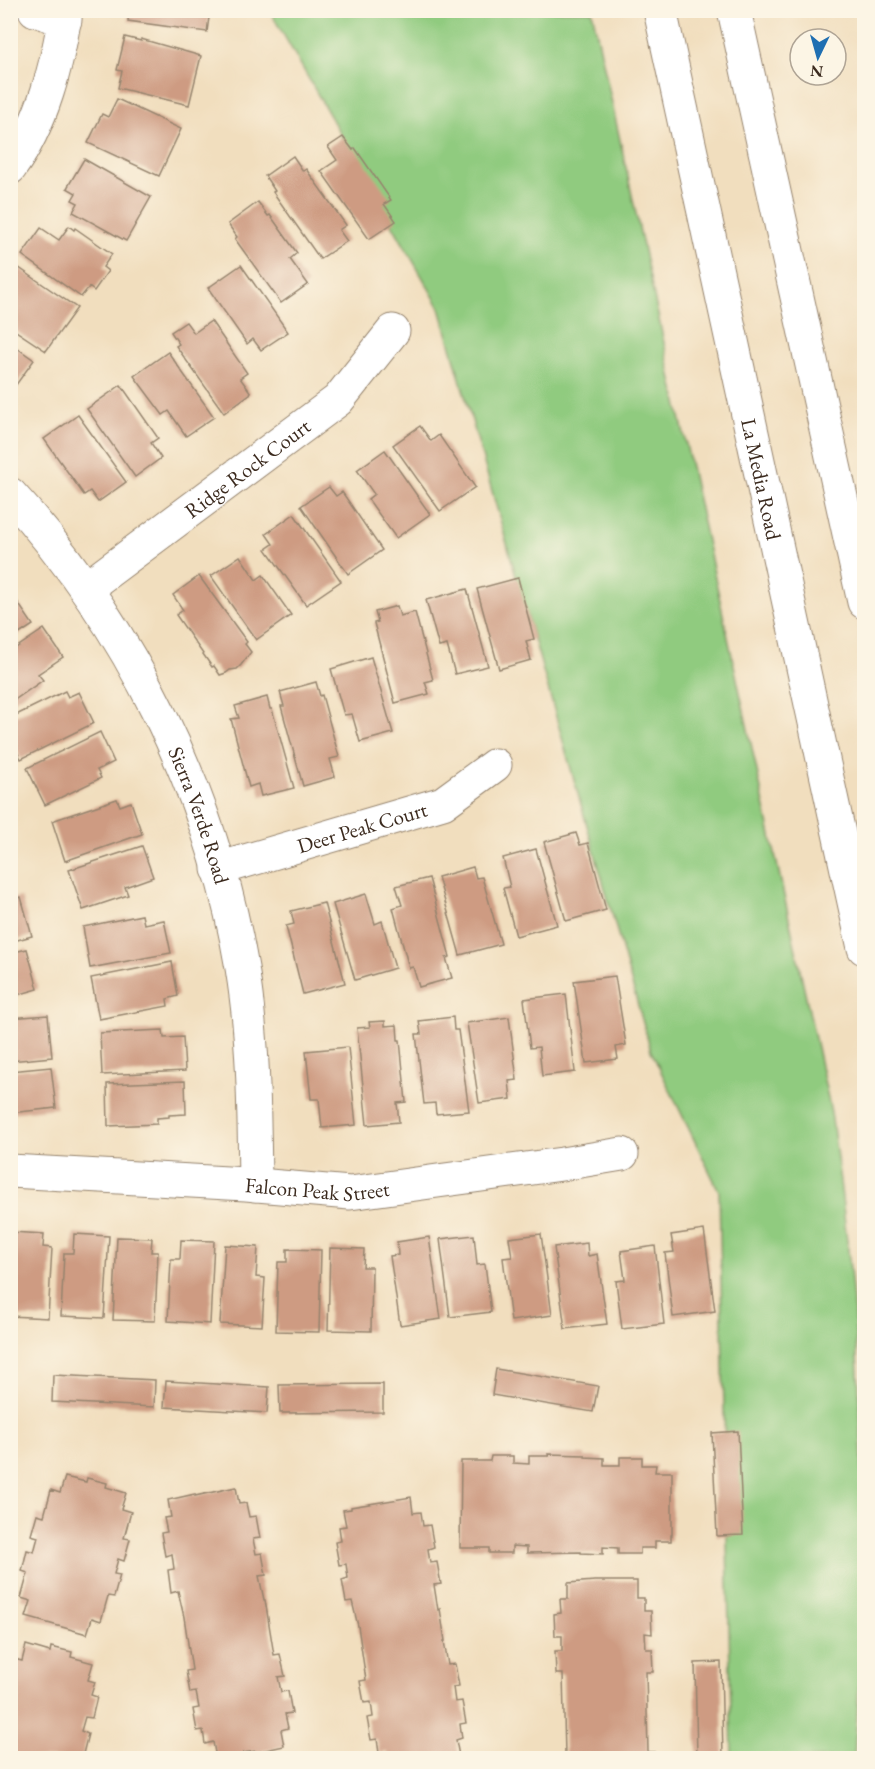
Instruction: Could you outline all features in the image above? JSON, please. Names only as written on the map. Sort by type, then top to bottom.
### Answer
[{"type":"street","name":"La Media Road","points":[[660,10],[864,948]]},
{"type":"street","points":[[734,10],[864,602]]},
{"type":"street","points":[[10,168],[21,154],[43,107],[62,40],[55,14]]},
{"type":"street","name":"Ridge Rock Court","points":[[86,588],[339,400],[393,331]]},
{"type":"street","name":"Sierra Verde Road","points":[[10,494],[86,588],[103,613],[145,685],[199,806],[232,918],[242,969],[252,1051],[255,1185]]},
{"type":"street","name":"Deer Peak Court","points":[[218,869],[443,803],[495,765]]},
{"type":"street","name":"Falcon Peak Street","points":[[10,1171],[255,1185],[350,1193],[622,1154]]},
{"type":"green space","points":[[270,11],[592,11],[831,1112],[850,1264],[861,1425],[863,1536],[861,1647],[854,1758],[732,1758],[719,1191],[651,1051],[440,308]]},
{"type":"building","points":[[129,10],[210,10],[207,32],[128,21]]},
{"type":"building","points":[[125,37],[141,41],[141,39],[201,56],[189,105],[118,88],[122,71],[117,70]]},
{"type":"building","points":[[117,99],[181,129],[159,176],[88,143],[102,114],[108,117]]},
{"type":"building","points":[[343,137],[353,150],[355,148],[391,200],[384,204],[396,221],[369,239],[321,171],[337,160],[328,147]]},
{"type":"building","points":[[293,156],[303,171],[306,169],[346,225],[339,230],[347,241],[320,259],[273,192],[275,191],[265,176]]},
{"type":"building","points":[[84,159],[151,197],[126,241],[73,212],[78,203],[72,200],[76,193],[67,188]]},
{"type":"building","points":[[258,202],[297,253],[290,259],[308,284],[281,303],[235,239],[237,237],[228,224]]},
{"type":"building","points":[[69,226],[112,254],[103,267],[108,271],[94,291],[89,287],[81,297],[22,255],[41,228],[59,240]]},
{"type":"building","points":[[12,263],[77,308],[46,351],[10,327],[10,265]]},
{"type":"building","points":[[241,265],[288,332],[261,350],[253,339],[247,344],[208,288]]},
{"type":"building","points":[[211,321],[247,373],[240,378],[251,393],[224,413],[176,346],[179,344],[171,332],[186,322],[194,333]]},
{"type":"building","points":[[10,343],[34,360],[10,393]]},
{"type":"building","points":[[168,352],[214,417],[186,436],[169,411],[163,415],[134,376]]},
{"type":"building","points":[[121,385],[158,438],[151,443],[161,458],[135,477],[87,409]]},
{"type":"building","points":[[78,415],[126,482],[98,502],[90,491],[84,495],[44,439]]},
{"type":"building","points":[[420,426],[431,441],[439,435],[475,487],[440,511],[393,445]]},
{"type":"building","points":[[385,450],[430,514],[396,538],[368,499],[374,494],[357,470]]},
{"type":"building","points":[[329,487],[336,496],[342,492],[382,550],[348,574],[301,506]]},
{"type":"building","points":[[294,514],[341,581],[306,605],[266,549],[273,544],[266,534]]},
{"type":"building","points":[[240,556],[256,580],[263,575],[291,615],[256,640],[211,576]]},
{"type":"building","points":[[199,576],[247,642],[245,644],[251,652],[237,669],[220,675],[176,615],[183,610],[173,595]]},
{"type":"building","points":[[518,578],[534,639],[526,641],[531,660],[499,669],[477,589]]},
{"type":"building","points":[[467,589],[488,666],[455,674],[447,645],[439,647],[426,600]]},
{"type":"building","points":[[14,597],[33,625],[10,640],[10,600]]},
{"type":"building","points":[[397,606],[400,616],[415,612],[433,680],[425,682],[429,694],[395,703],[374,623],[378,622],[375,612]]},
{"type":"building","points":[[44,629],[63,657],[38,674],[43,680],[10,703],[10,652]]},
{"type":"building","points":[[371,657],[393,733],[360,742],[352,714],[344,715],[331,669]]},
{"type":"building","points":[[316,682],[320,696],[322,695],[339,757],[330,759],[335,777],[303,786],[281,706],[284,706],[280,692]]},
{"type":"building","points":[[65,691],[68,697],[79,692],[94,723],[21,759],[10,738],[10,718]]},
{"type":"building","points":[[267,697],[294,788],[261,796],[258,784],[249,787],[231,719],[239,718],[235,706]]},
{"type":"building","points":[[100,732],[114,762],[97,770],[101,778],[45,805],[27,768]]},
{"type":"building","points":[[117,799],[120,806],[131,802],[142,834],[65,861],[52,821]]},
{"type":"building","points":[[576,833],[580,845],[588,843],[606,910],[566,921],[544,842]]},
{"type":"building","points":[[142,846],[153,877],[125,887],[128,895],[83,910],[69,870]]},
{"type":"building","points":[[536,849],[557,925],[516,936],[503,888],[510,887],[503,858]]},
{"type":"building","points":[[473,867],[476,878],[482,877],[501,944],[460,955],[438,877]]},
{"type":"building","points":[[429,878],[450,957],[446,958],[452,978],[419,987],[413,967],[409,968],[393,908],[402,905],[396,886]]},
{"type":"building","points":[[366,894],[375,924],[382,921],[395,968],[355,980],[333,904]]},
{"type":"building","points":[[21,897],[32,936],[10,942],[10,899]]},
{"type":"building","points":[[324,903],[345,983],[303,994],[286,926],[294,924],[291,911]]},
{"type":"building","points":[[142,915],[144,924],[164,920],[171,953],[90,968],[83,927]]},
{"type":"building","points":[[27,949],[38,989],[10,997],[10,953]]},
{"type":"building","points":[[172,962],[178,996],[167,999],[168,1006],[99,1019],[91,978]]},
{"type":"building","points":[[615,976],[626,1045],[616,1047],[618,1059],[586,1063],[574,981]]},
{"type":"building","points":[[566,994],[575,1072],[542,1076],[539,1047],[530,1048],[524,999]]},
{"type":"building","points":[[48,1015],[52,1057],[10,1061],[10,1018]]},
{"type":"building","points":[[453,1017],[454,1030],[458,1030],[469,1111],[436,1114],[435,1103],[424,1104],[416,1034],[421,1034],[419,1021]]},
{"type":"building","points":[[509,1017],[517,1080],[509,1081],[511,1099],[479,1103],[467,1023]]},
{"type":"building","points":[[385,1021],[385,1026],[397,1025],[406,1102],[397,1103],[399,1122],[367,1125],[357,1028],[370,1027],[369,1022]]},
{"type":"building","points":[[163,1030],[164,1038],[183,1037],[185,1071],[102,1075],[100,1033]]},
{"type":"building","points":[[348,1047],[356,1125],[322,1128],[319,1099],[311,1099],[306,1051]]},
{"type":"building","points":[[51,1067],[56,1108],[10,1113],[10,1071]]},
{"type":"building","points":[[185,1081],[186,1114],[157,1118],[157,1124],[108,1126],[107,1084]]},
{"type":"building","points":[[704,1230],[715,1311],[673,1317],[665,1253],[674,1252],[671,1235]]},
{"type":"building","points":[[10,1232],[44,1234],[43,1247],[52,1248],[48,1318],[10,1316]]},
{"type":"building","points":[[74,1234],[109,1236],[104,1318],[61,1316],[64,1253],[73,1253]]},
{"type":"building","points":[[541,1234],[552,1315],[511,1321],[503,1258],[512,1257],[509,1238]]},
{"type":"building","points":[[474,1235],[477,1265],[485,1264],[491,1312],[450,1317],[440,1239]]},
{"type":"building","points":[[117,1237],[152,1238],[151,1252],[158,1252],[155,1321],[113,1320]]},
{"type":"building","points":[[429,1237],[441,1319],[400,1325],[390,1256],[398,1255],[397,1242]]},
{"type":"building","points":[[181,1240],[214,1241],[210,1324],[168,1321],[171,1259],[180,1259]]},
{"type":"building","points":[[587,1243],[588,1256],[597,1254],[607,1324],[565,1329],[554,1247]]},
{"type":"building","points":[[225,1245],[258,1247],[256,1277],[265,1278],[262,1326],[220,1324]]},
{"type":"building","points":[[655,1246],[664,1324],[622,1329],[616,1281],[625,1280],[621,1251]]},
{"type":"building","points":[[330,1248],[364,1249],[363,1267],[372,1267],[371,1331],[328,1330]]},
{"type":"building","points":[[287,1249],[321,1250],[319,1332],[276,1331],[278,1262],[287,1262]]},
{"type":"building","points":[[496,1369],[598,1386],[593,1412],[492,1395]]},
{"type":"building","points":[[53,1375],[155,1380],[154,1407],[52,1402]]},
{"type":"building","points":[[166,1381],[269,1387],[267,1413],[164,1407]]},
{"type":"building","points":[[383,1384],[383,1412],[280,1413],[279,1385]]},
{"type":"building","points":[[738,1431],[743,1535],[717,1536],[712,1433]]},
{"type":"building","points":[[548,1454],[604,1458],[604,1465],[620,1465],[620,1457],[642,1457],[642,1465],[656,1465],[655,1472],[672,1472],[671,1541],[655,1541],[655,1548],[640,1548],[640,1554],[618,1554],[618,1548],[603,1547],[603,1554],[527,1553],[527,1547],[512,1546],[512,1553],[489,1553],[489,1548],[460,1548],[461,1461],[490,1461],[491,1456],[513,1456],[513,1463],[529,1464],[529,1456],[549,1456]]},
{"type":"building","points":[[65,1477],[86,1482],[87,1478],[107,1483],[106,1487],[126,1493],[121,1509],[131,1512],[124,1538],[130,1539],[124,1561],[118,1559],[114,1574],[120,1575],[114,1597],[108,1596],[101,1621],[92,1618],[87,1634],[26,1617],[31,1601],[21,1598],[28,1573],[22,1571],[27,1550],[34,1552],[38,1537],[31,1535],[37,1514],[44,1516],[51,1490],[60,1493]]},
{"type":"building","points":[[236,1487],[239,1504],[246,1503],[249,1517],[256,1516],[260,1538],[253,1539],[256,1554],[262,1553],[266,1575],[259,1576],[274,1655],[280,1654],[285,1676],[278,1677],[281,1692],[288,1691],[292,1713],[285,1714],[288,1728],[281,1730],[284,1746],[216,1758],[213,1742],[205,1744],[203,1730],[197,1731],[193,1709],[199,1708],[196,1692],[190,1693],[186,1671],[192,1670],[184,1617],[178,1591],[171,1593],[168,1570],[174,1569],[172,1554],[165,1556],[161,1533],[167,1532],[164,1518],[171,1517],[168,1500]]},
{"type":"building","points":[[411,1497],[413,1513],[421,1512],[423,1526],[430,1525],[434,1547],[428,1549],[430,1563],[437,1562],[441,1584],[434,1585],[448,1665],[455,1664],[459,1686],[453,1687],[455,1702],[462,1701],[466,1723],[460,1724],[462,1738],[456,1740],[459,1756],[450,1758],[388,1758],[387,1752],[379,1753],[377,1739],[371,1740],[367,1718],[373,1717],[371,1702],[364,1703],[360,1681],[366,1680],[358,1626],[352,1601],[346,1602],[342,1580],[348,1578],[346,1564],[339,1565],[335,1542],[341,1541],[339,1527],[346,1526],[343,1510]]},
{"type":"building","points":[[637,1581],[637,1598],[644,1598],[644,1611],[651,1611],[652,1634],[645,1633],[646,1649],[652,1649],[653,1672],[646,1672],[648,1752],[654,1752],[654,1758],[558,1758],[558,1755],[565,1755],[563,1674],[556,1674],[555,1651],[562,1651],[562,1636],[555,1636],[554,1614],[561,1613],[560,1599],[568,1599],[568,1583]]},
{"type":"building","points":[[26,1645],[50,1652],[51,1647],[72,1652],[71,1657],[93,1663],[88,1680],[95,1682],[91,1695],[97,1697],[92,1718],[85,1717],[81,1731],[88,1734],[82,1758],[10,1758],[10,1673],[14,1659],[22,1661]]},
{"type":"building","points":[[721,1662],[723,1758],[697,1758],[695,1663]]}]
